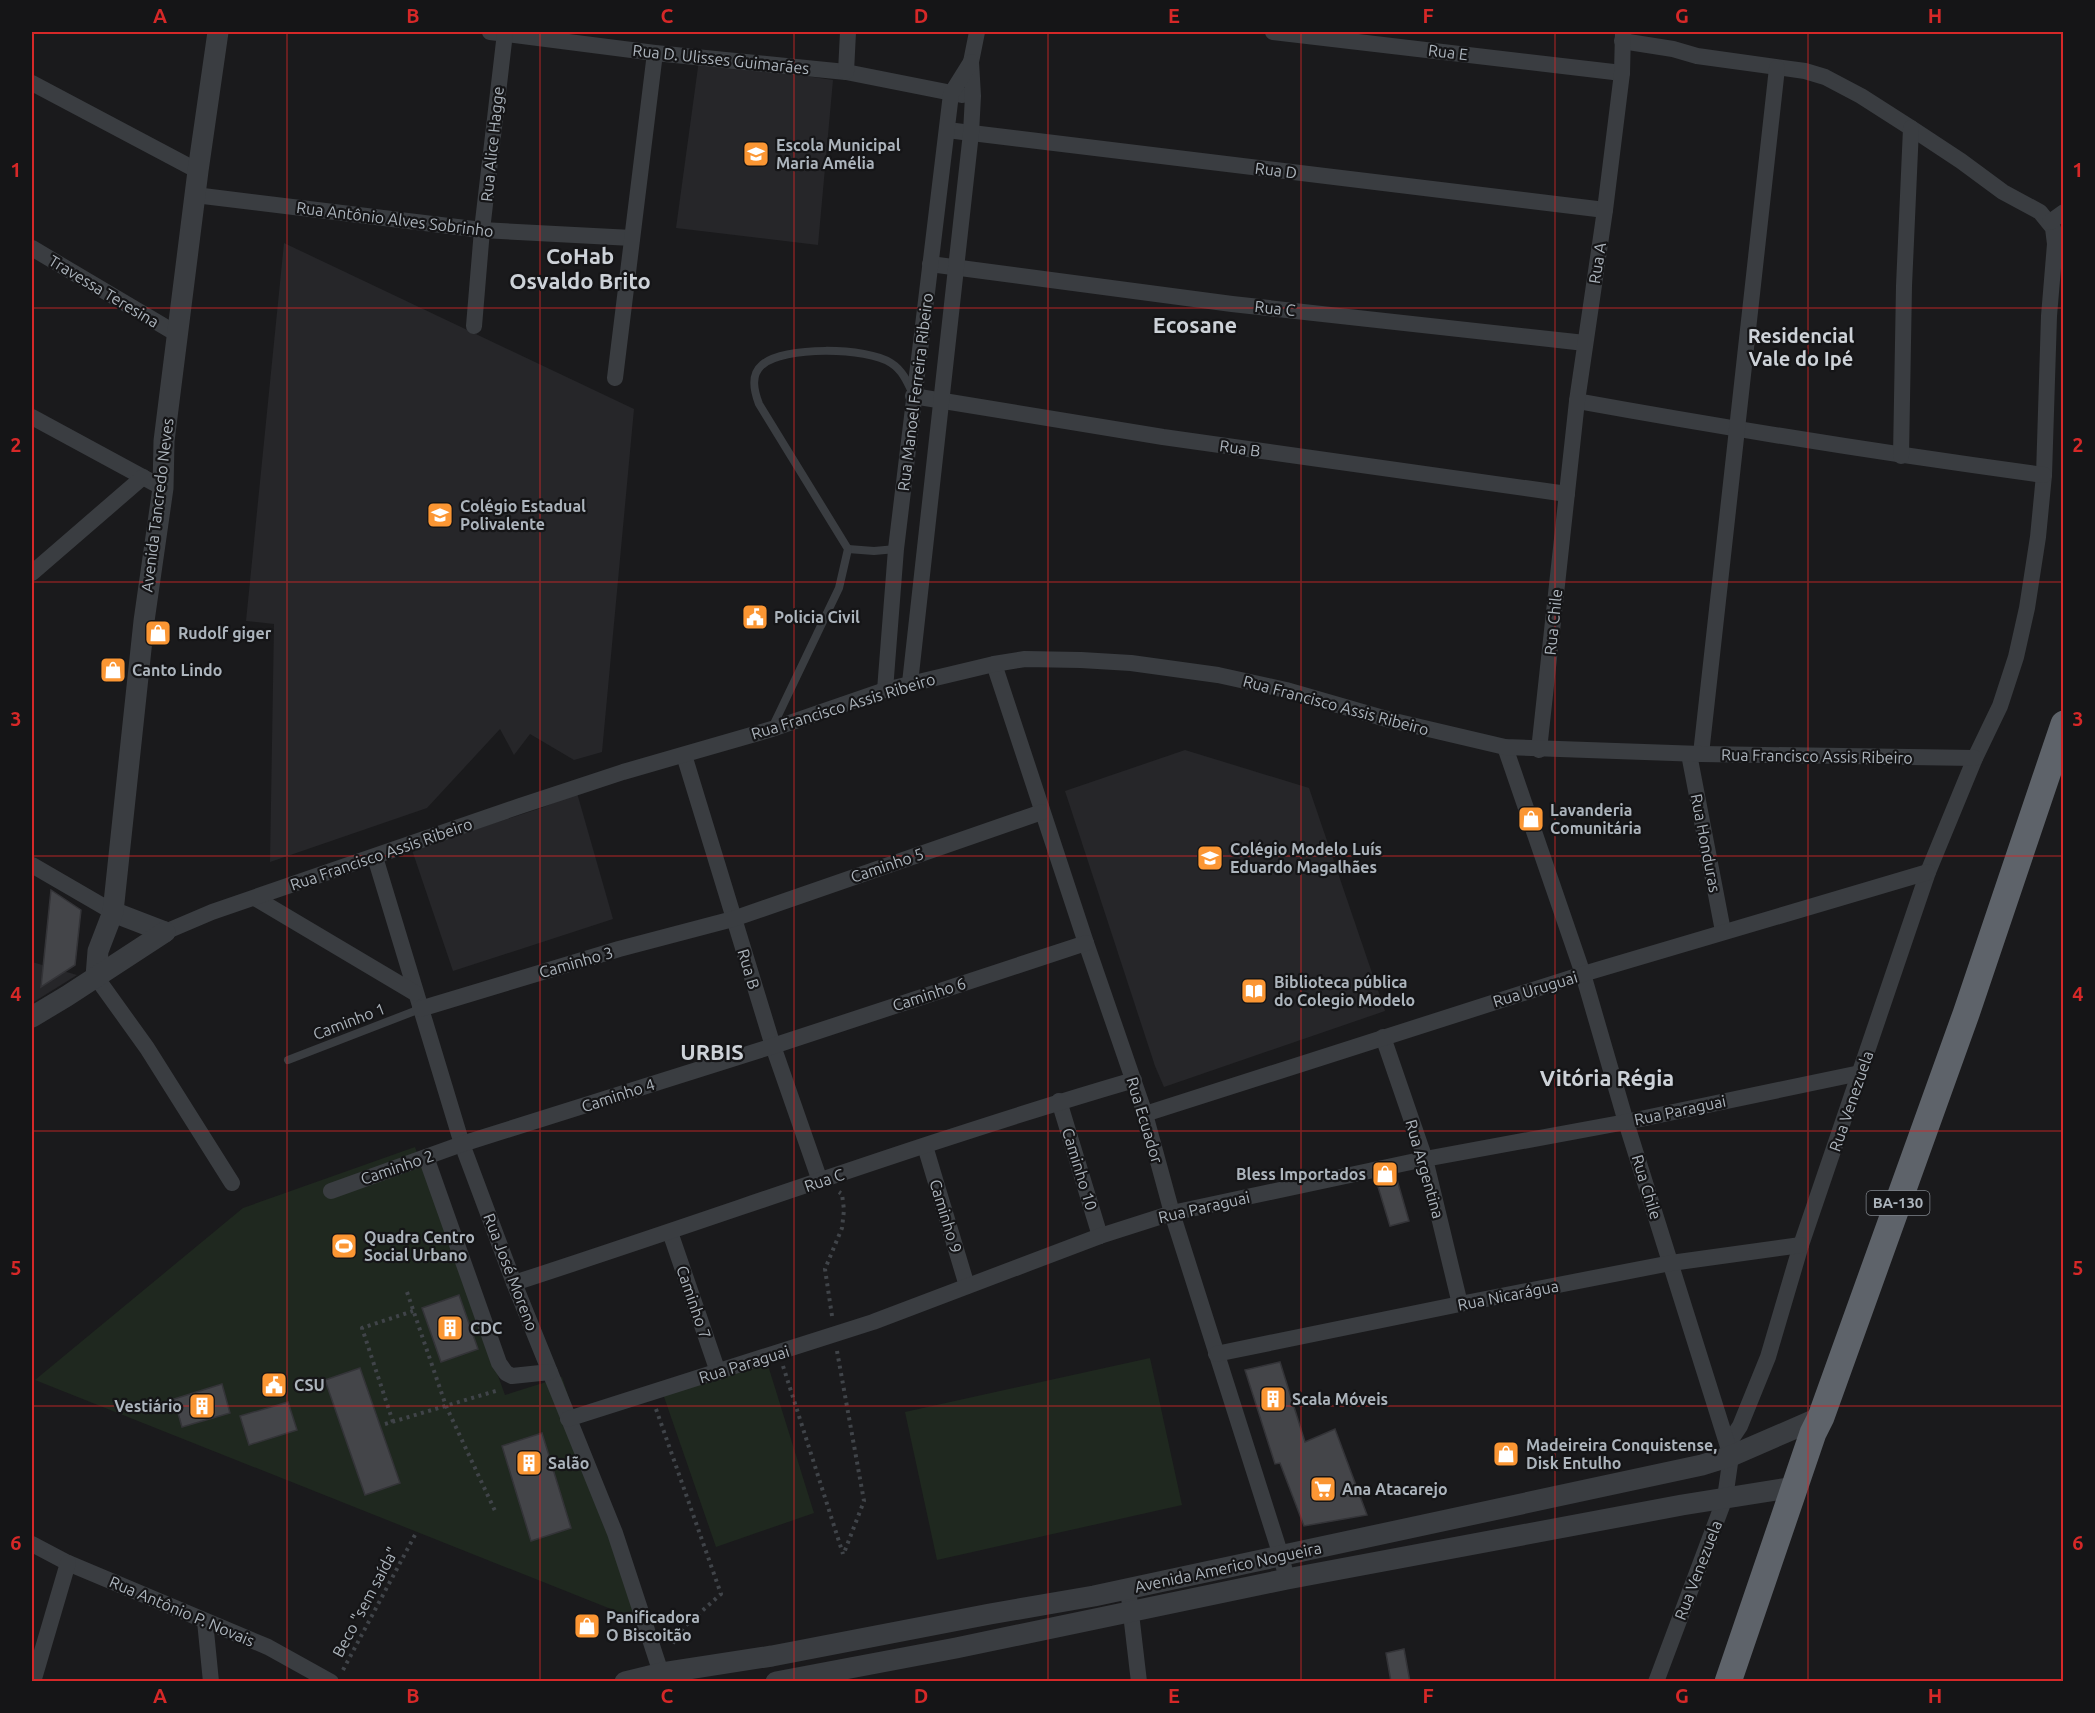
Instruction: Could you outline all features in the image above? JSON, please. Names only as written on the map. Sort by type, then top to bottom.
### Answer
[{"type":"highway","name":"BA-130","points":[[1728,1682],[1813,1433],[1821,1417],[1966,1014],[2063,726]]},
{"type":"street","name":"Avenida Tancredo Neves","points":[[96,977],[98,951],[112,912],[144,621],[163,488],[165,441],[177,334],[218,32]]},
{"type":"street","name":"Rua D. Ulisses Guimarães","points":[[497,32],[655,53],[846,72],[951,94]]},
{"type":"street","name":"Rua Alice Hagge","points":[[474,326],[497,32]]},
{"type":"street","points":[[846,72],[848,32]]},
{"type":"street","name":"Rua Manoel Ferreira Ribeiro","points":[[910,683],[971,133],[974,96],[971,62],[977,32]]},
{"type":"street","name":"Rua E","points":[[1273,32],[1622,73]]},
{"type":"street","points":[[1631,37],[1697,56],[1805,71],[1825,77],[1861,96],[1961,160],[2003,192],[2040,212],[2057,217]]},
{"type":"street","name":"Rua A","points":[[1567,494],[1577,400],[1605,210],[1622,73],[1631,37]]},
{"type":"street","points":[[615,378],[655,53]]},
{"type":"street","name":"Rua Manoel Ferreira Ribeiro","points":[[885,690],[896,549],[946,130],[951,94],[971,62]]},
{"type":"street","name":"Rua Honduras","points":[[1724,931],[1695,754],[1738,430],[1777,68]]},
{"type":"street","points":[[32,83],[198,171]]},
{"type":"street","points":[[951,94],[974,96]]},
{"type":"street","points":[[1901,456],[1904,286],[1911,128]]},
{"type":"street","name":"Rua D","points":[[946,130],[1605,210]]},
{"type":"street","name":"Rua Antônio Alves Sobrinho","points":[[195,195],[482,230],[632,238]]},
{"type":"street","name":"Rua Venezuela","points":[[1656,1682],[1725,1498],[1729,1450],[1761,1376],[1778,1327],[1801,1245],[1928,872],[2004,695],[2016,657],[2027,608],[2044,475],[2049,316],[2057,217]]},
{"type":"street","name":"Travessa Teresina","points":[[32,248],[177,334]]},
{"type":"street","name":"Rua C","points":[[930,264],[1232,304],[1585,343]]},
{"type":"street","name":"Rua B","points":[[913,396],[1163,437],[1567,494]]},
{"type":"street","points":[[1577,400],[1738,430],[1901,456],[2044,475]]},
{"type":"street","points":[[32,417],[163,488]]},
{"type":"street","points":[[32,573],[143,477]]},
{"type":"street","name":"Rua Chile","points":[[1539,750],[1567,494]]},
{"type":"street","name":"Rua Francisco Assis Ribeiro","points":[[165,932],[212,912],[623,772],[772,729],[885,690],[994,664],[1025,659],[1131,663],[1218,675],[1286,690],[1390,720],[1505,747],[1695,754],[1975,758]]},
{"type":"street","name":"Rua Ecuador","points":[[994,664],[1145,1114],[1172,1213],[1287,1579]]},
{"type":"street","name":"Rua Chile","points":[[1505,747],[1583,974],[1626,1122],[1729,1450]]},
{"type":"street","name":"Rua B","points":[[684,755],[773,1046],[820,1181]]},
{"type":"street","name":"Caminho 5","points":[[733,919],[1042,812]]},
{"type":"street","name":"Rua José Moreno","points":[[375,857],[462,1144],[514,1282],[615,1533],[663,1677]]},
{"type":"street","points":[[32,865],[112,912],[165,932]]},
{"type":"street","name":"Rua Uruguai","points":[[1145,1114],[1583,974],[1928,872]]},
{"type":"street","points":[[255,898],[415,993]]},
{"type":"street","name":"Caminho 3","points":[[420,1009],[733,919]]},
{"type":"street","points":[[32,1017],[165,932]]},
{"type":"street","name":"Caminho 6","points":[[773,1046],[1086,943]]},
{"type":"street","points":[[96,977],[147,1048],[232,1183]]},
{"type":"street","name":"Rua Argentina","points":[[1383,1037],[1425,1159],[1460,1304]]},
{"type":"street","name":"Caminho 4","points":[[462,1144],[773,1046]]},
{"type":"street","name":"Rua Paraguai","points":[[568,1419],[835,1335],[1100,1236],[1172,1213],[1425,1159],[1626,1122],[1860,1073]]},
{"type":"street","name":"Rua C","points":[[514,1282],[1059,1101],[1134,1080]]},
{"type":"street","name":"Caminho 10","points":[[1059,1101],[1100,1236]]},
{"type":"street","name":"Caminho 2","points":[[331,1191],[462,1144]]},
{"type":"street","name":"Caminho 9","points":[[925,1146],[968,1286]]},
{"type":"street","points":[[426,1157],[499,1363],[506,1373],[512,1376],[550,1372]]},
{"type":"street","name":"Caminho 7","points":[[670,1232],[718,1372]]},
{"type":"street","name":"Rua Nicarágua","points":[[1216,1354],[1671,1263],[1801,1245]]},
{"type":"street","name":"Avenida Americo Nogueira","points":[[625,1682],[663,1677],[1094,1596],[1702,1465],[1729,1450],[1821,1417]]},
{"type":"street","points":[[1596,1487],[1604,1519]]},
{"type":"street","name":"Avenida Americo Nogueira","points":[[776,1682],[1287,1579],[1604,1519],[1794,1487]]},
{"type":"street","name":"Rua Antônio P. Novais","points":[[32,1544],[68,1563],[337,1677]]},
{"type":"street","points":[[33,1682],[68,1563]]},
{"type":"street","points":[[1128,1588],[1139,1682]]},
{"type":"street","points":[[205,1621],[210,1682]]},
{"type":"street","points":[[772,1656],[776,1682]]},
{"type":"lane","points":[[772,729],[839,588],[848,549],[759,404],[754,392],[756,374],[763,364],[778,357],[852,351],[880,357],[892,364],[906,378],[913,396]]},
{"type":"lane","points":[[848,549],[874,551],[896,549]]},
{"type":"lane","name":"Caminho 1","points":[[288,1060],[420,1009]]},
{"type":"path","points":[[782,1361],[843,1554],[864,1501],[825,1269],[842,1228],[843,1194],[820,1181]]},
{"type":"path","points":[[407,1292],[446,1406],[496,1513]]},
{"type":"path","points":[[393,1422],[362,1328],[413,1311]]},
{"type":"path","points":[[385,1424],[503,1389]]},
{"type":"path","points":[[652,1399],[721,1594],[683,1628],[669,1648],[663,1677]]},
{"type":"path","name":"Beco \"sem saída\"","points":[[337,1677],[416,1533]]},
{"type":"shaded area","name":"Escola Municipal Maria Amélia","points":[[699,60],[833,80],[818,245],[676,228]]},
{"type":"shaded area","name":"Colégio Estadual Polivalente","points":[[284,243],[634,409],[602,752],[574,760],[530,734],[514,755],[500,729],[427,808],[270,862],[274,624],[246,621]]},
{"type":"shaded area","name":"Colégio Modelo Luís Eduardo Magalhães","points":[[1185,750],[1309,788],[1385,1011],[1164,1087],[1155,1066],[1065,791]]},
{"type":"shaded area","points":[[577,793],[613,919],[453,971],[412,850],[541,808]]},
{"type":"shaded area","points":[[32,962],[77,975],[32,1003]]},
{"type":"shaded area","name":"CSU","points":[[415,1147],[505,1395],[562,1377],[641,1621],[35,1380],[243,1208]]},
{"type":"shaded area","points":[[1150,1358],[1182,1505],[937,1560],[905,1412]]},
{"type":"shaded area","points":[[766,1359],[814,1513],[716,1547],[662,1391]]},
{"type":"building","points":[[51,890],[81,910],[75,965],[41,987]]},
{"type":"building","points":[[1396,1176],[1409,1221],[1390,1226],[1376,1180]]},
{"type":"building","name":"CDC","points":[[459,1295],[478,1349],[441,1362],[422,1308]]},
{"type":"building","points":[[1280,1362],[1305,1442],[1335,1429],[1367,1515],[1304,1526],[1280,1463],[1275,1464],[1245,1370]]},
{"type":"building","points":[[360,1368],[400,1483],[365,1495],[325,1380]]},
{"type":"building","name":"Vestiário","points":[[222,1384],[230,1413],[182,1427],[174,1399]]},
{"type":"building","points":[[288,1402],[297,1430],[249,1445],[240,1416]]},
{"type":"building","points":[[542,1433],[571,1528],[531,1541],[502,1446]]},
{"type":"building","points":[[1404,1649],[1410,1682],[1391,1682],[1386,1653]]},
{"type":"place","name":"Escola Municipal Maria Amélia","points":[[756,154]]},
{"type":"place","name":"Colégio Estadual Polivalente","points":[[440,515]]},
{"type":"place","name":"Policia Civil","points":[[755,617]]},
{"type":"place","name":"Rudolf giger","points":[[158,633]]},
{"type":"place","name":"Canto Lindo","points":[[113,670]]},
{"type":"place","name":"Lavanderia Comunitária","points":[[1531,819]]},
{"type":"place","name":"Colégio Modelo Luís Eduardo Magalhães","points":[[1210,858]]},
{"type":"place","name":"Biblioteca pública do Colegio Modelo","points":[[1254,991]]},
{"type":"place","name":"Bless Importados","points":[[1385,1174]]},
{"type":"place","name":"Quadra Centro Social Urbano","points":[[344,1246]]},
{"type":"place","name":"CDC","points":[[450,1328]]},
{"type":"place","name":"CSU","points":[[274,1385]]},
{"type":"place","name":"Scala Móveis","points":[[1273,1399]]},
{"type":"place","name":"Vestiário","points":[[202,1406]]},
{"type":"place","name":"Madeireira Conquistense, Disk Entulho","points":[[1506,1454]]},
{"type":"place","name":"Salão","points":[[529,1463]]},
{"type":"place","name":"Ana Atacarejo","points":[[1323,1489]]},
{"type":"place","name":"Panificadora O Biscoitão","points":[[587,1626]]},
{"type":"district","name":"CoHab Osvaldo Brito","points":[[580,268]]},
{"type":"district","name":"Ecosane","points":[[1195,325]]},
{"type":"district","name":"Residencial Vale do Ipé","points":[[1801,348]]},
{"type":"district","name":"URBIS","points":[[712,1052]]},
{"type":"district","name":"Vitória Régia","points":[[1607,1078]]}]
